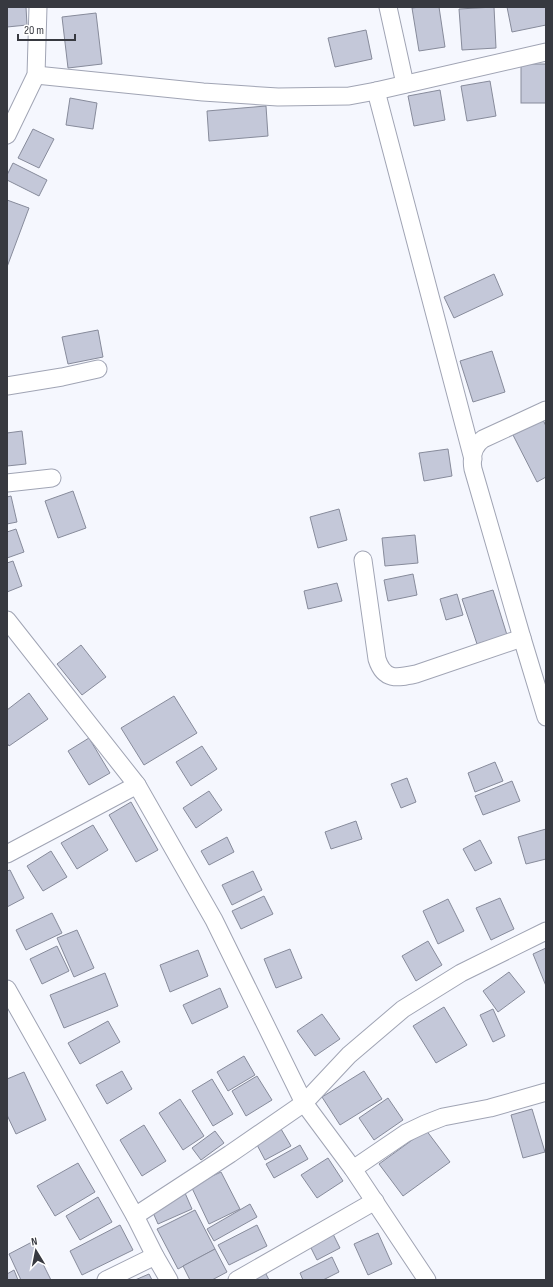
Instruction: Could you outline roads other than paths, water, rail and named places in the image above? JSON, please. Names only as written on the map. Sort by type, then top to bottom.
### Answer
[{"type":"street","points":[[7,135],[36,75],[38,7]]},
{"type":"street","points":[[388,7],[405,84]]},
{"type":"street","points":[[36,75],[203,92],[278,96],[349,96],[376,92],[546,52]]},
{"type":"street","points":[[376,92],[473,459],[474,469],[546,717]]},
{"type":"street","points":[[7,386],[62,377],[98,369]]},
{"type":"street","points":[[473,459],[476,445],[483,439],[546,410]]},
{"type":"street","points":[[7,484],[52,478]]},
{"type":"street","points":[[363,560],[377,659],[382,671],[390,676],[399,678],[416,674],[522,638]]},
{"type":"street","points":[[7,620],[137,784],[214,920],[304,1103],[353,1168],[427,1280]]},
{"type":"street","points":[[7,854],[137,784]]},
{"type":"street","points":[[135,1216],[230,1154],[304,1103],[349,1055],[403,1009],[461,973],[546,931]]},
{"type":"street","points":[[7,989],[11,1006],[135,1216],[169,1280]]},
{"type":"street","points":[[353,1168],[406,1133],[425,1124],[443,1117],[490,1108],[546,1092]]},
{"type":"street","points":[[237,1280],[375,1201]]},
{"type":"street","points":[[106,1280],[155,1256]]}]
